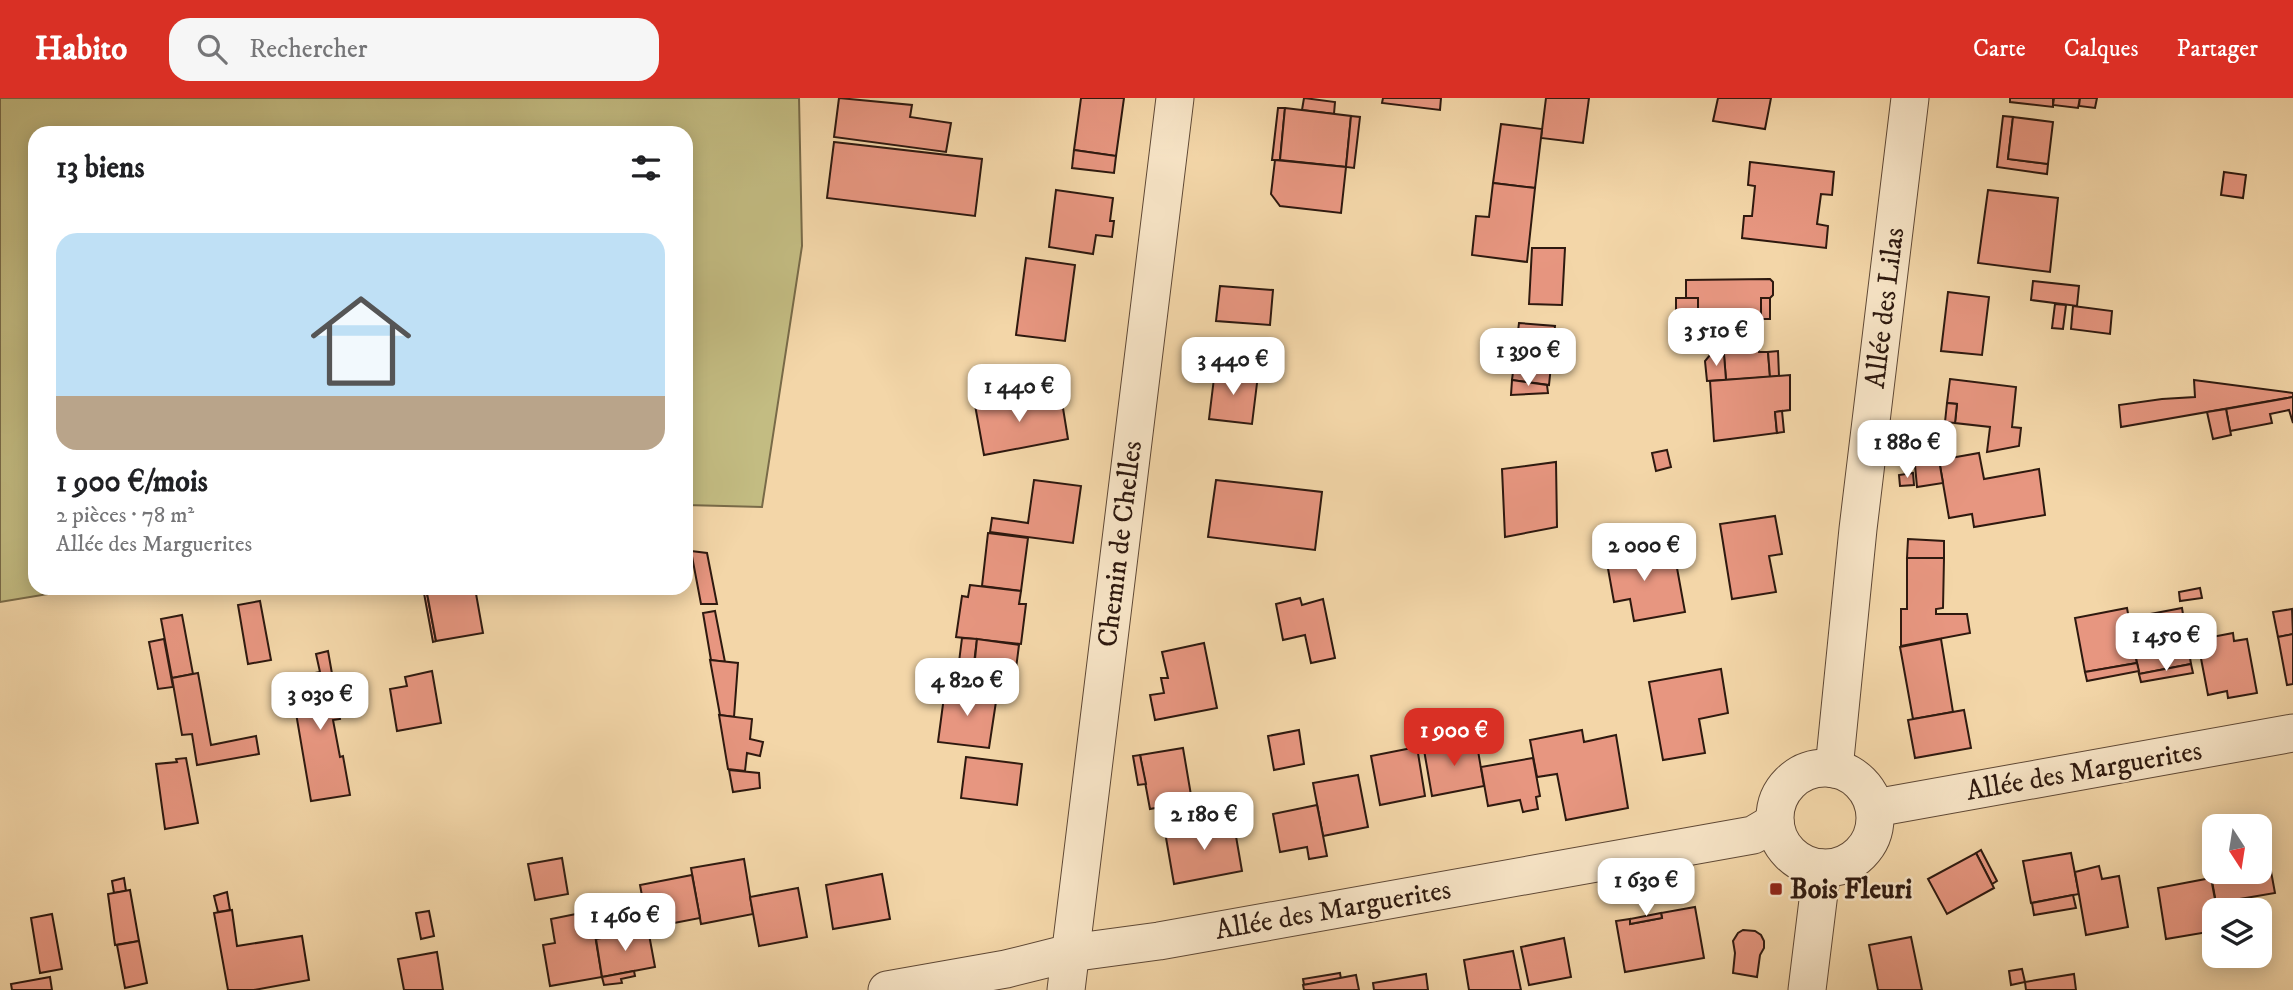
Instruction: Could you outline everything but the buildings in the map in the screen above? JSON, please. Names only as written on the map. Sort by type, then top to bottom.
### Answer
[{"type":"street","name":"Chemin de Chelles","points":[[1066,990],[1175,98]]},
{"type":"street","name":"Allée des Lilas","points":[[1834,769],[1858,529],[1910,98]]},
{"type":"street","name":"Allée des Marguerites","points":[[1875,808],[2293,733]]},
{"type":"street","points":[[1816,769],[1834,769],[1853,776],[1867,789],[1875,808],[1871,838],[1863,851],[1851,861],[1837,867],[1822,868],[1804,864],[1790,854],[1779,839],[1775,822],[1777,804],[1785,788],[1799,776],[1816,769]]},
{"type":"street","name":"Allée des Marguerites","points":[[887,990],[1006,969],[1070,953],[1160,941],[1754,835],[1775,822]]},
{"type":"street","points":[[1807,990],[1822,868]]},
{"type":"shaded area","points":[[0,98],[799,98],[802,246],[762,507],[693,505],[693,126],[28,126],[28,595],[42,595],[0,602]]},
{"type":"place","name":"Bois Fleuri","points":[[1776,889]]}]
